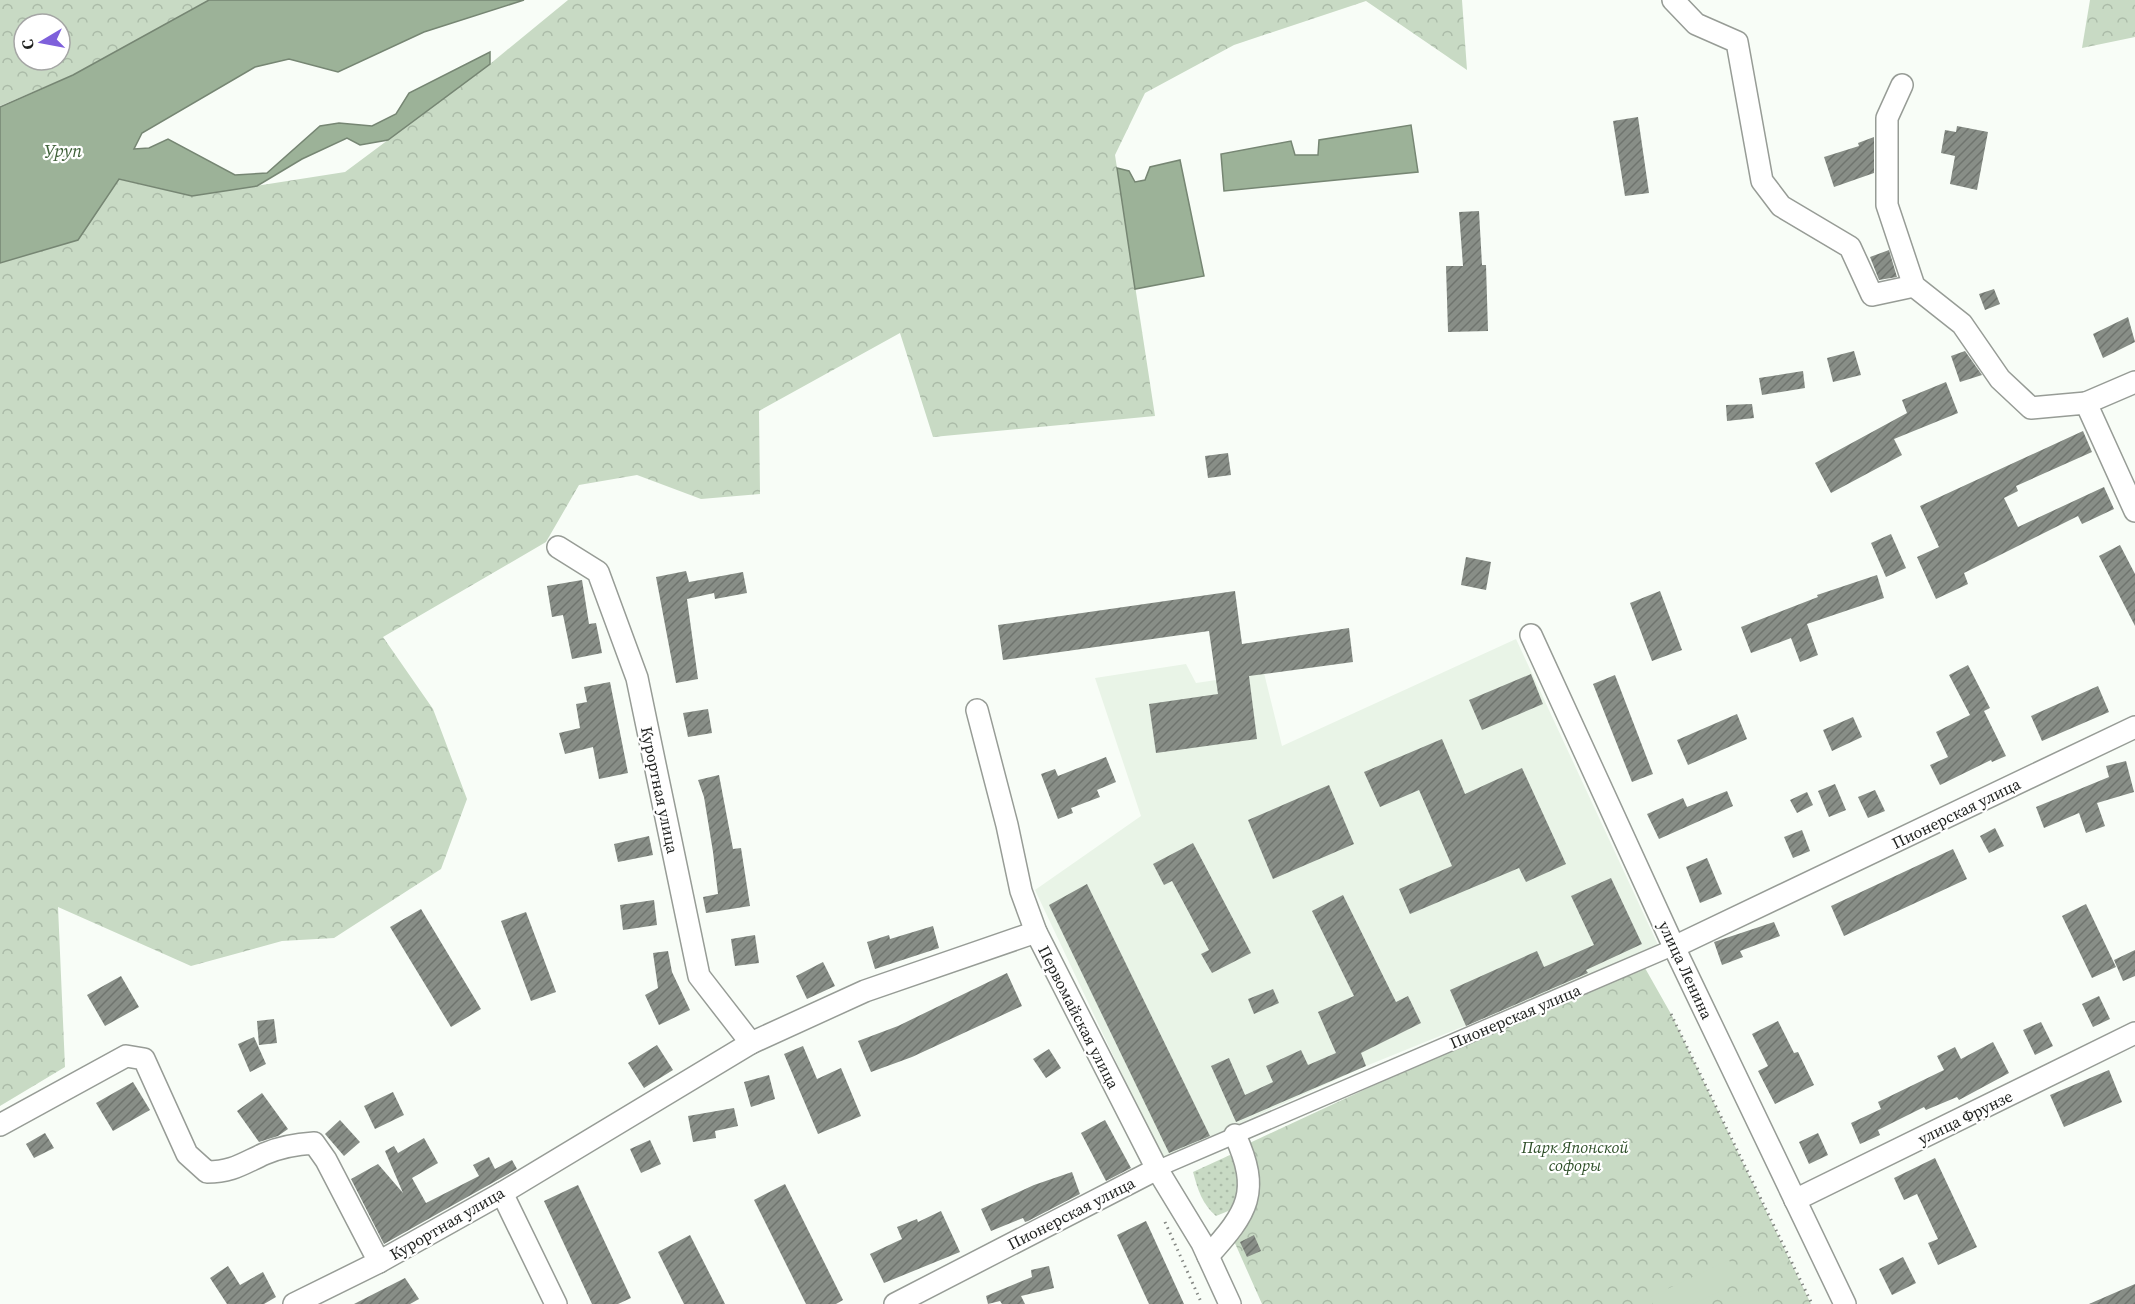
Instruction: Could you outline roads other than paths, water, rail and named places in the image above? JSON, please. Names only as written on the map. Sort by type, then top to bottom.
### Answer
[{"type":"street","points":[[1673,0],[1696,24],[1737,42],[1762,181],[1781,206],[1850,247],[1872,295],[1914,286]]},
{"type":"street","points":[[1902,86],[1887,118],[1887,205],[1914,286],[1962,324],[2000,379],[2031,408],[2086,403],[2135,382]]},
{"type":"street","points":[[2086,403],[2135,511]]},
{"type":"street","name":"Курортная улица","points":[[558,547],[598,572],[637,678],[699,976],[752,1043]]},
{"type":"street","name":"улица Ленина","points":[[1531,634],[1674,947],[1845,1304]]},
{"type":"street","name":"Первомайская улица","points":[[977,710],[1007,825],[1021,891],[1036,932],[1157,1169],[1208,1256],[1230,1304]]},
{"type":"street","name":"Пионерская улица","points":[[895,1304],[1157,1169],[1674,947],[2135,727]]},
{"type":"street","name":"Курортная улица","points":[[294,1304],[380,1262],[502,1193],[752,1043],[865,992],[1036,932]]},
{"type":"street","name":"улица Фрунзе","points":[[1795,1200],[2135,1033]]},
{"type":"street","points":[[0,1125],[126,1056],[144,1059],[187,1154],[207,1172],[227,1172],[266,1153],[296,1144],[314,1143],[326,1160],[380,1262]]},
{"type":"street","points":[[1208,1256],[1230,1232],[1249,1197],[1250,1178],[1247,1161],[1235,1135]]},
{"type":"street","points":[[502,1193],[556,1304]]},
{"type":"water","name":"Уруп","points":[[209,0],[524,0],[424,32],[338,72],[289,59],[255,67],[142,133],[134,149],[149,148],[168,139],[235,175],[267,173],[320,126],[339,123],[372,126],[396,114],[409,93],[490,52],[490,64],[388,140],[360,145],[347,138],[302,159],[257,186],[192,196],[119,179],[78,240],[0,263],[0,107],[73,75]]},
{"type":"water","points":[[1411,125],[1418,172],[1224,191],[1221,154],[1291,141],[1295,155],[1318,155],[1319,140]]},
{"type":"water","points":[[1180,160],[1204,276],[1135,289],[1117,168],[1129,171],[1135,182],[1145,180],[1150,167]]},
{"type":"park label","name":"Парк Японской софоры","points":[[1575,1156]]}]
